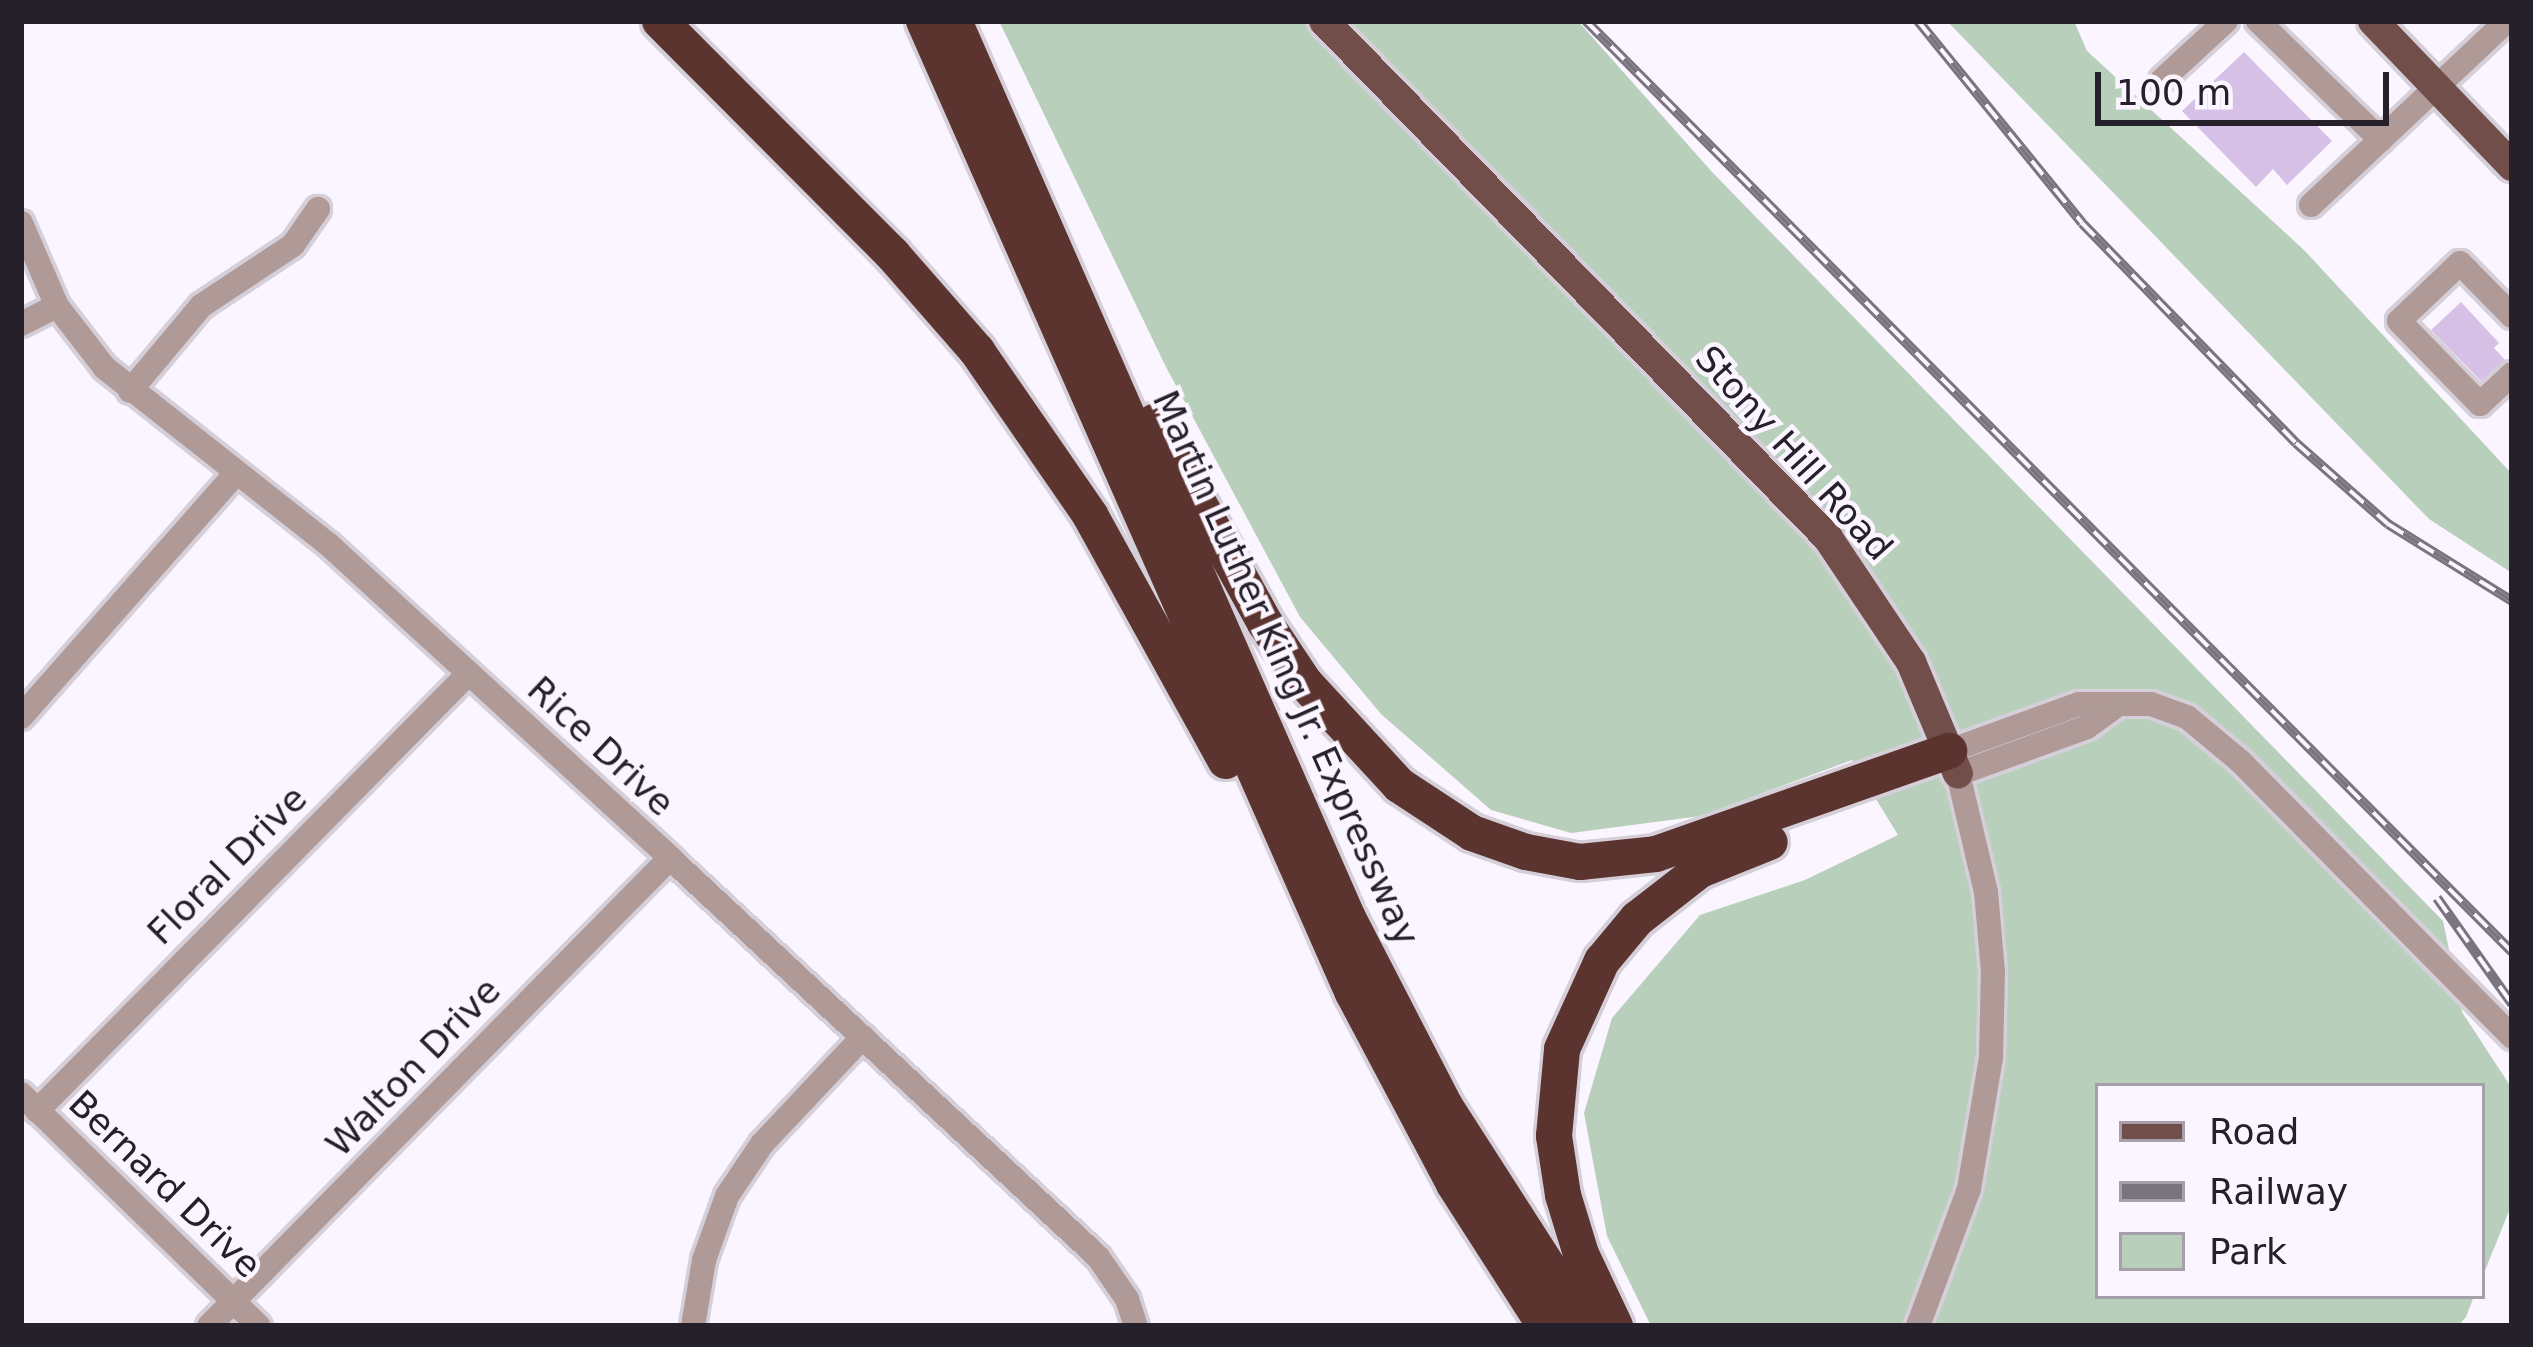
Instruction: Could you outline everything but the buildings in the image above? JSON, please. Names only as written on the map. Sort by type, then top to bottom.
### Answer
[{"type":"highway","points":[[660,21],[923,286],[1032,425],[1117,562],[1353,993]]},
{"type":"highway","name":"Martin Luther King Jr. Expressway","points":[[923,21],[1353,993],[1454,1184],[1545,1326]]},
{"type":"highway","name":"Martin Luther King Jr. Expressway","points":[[954,21],[1379,980],[1482,1168],[1586,1326]]},
{"type":"highway","points":[[1039,214],[1285,654],[1376,764],[1445,819],[1498,843],[1551,858],[1633,858],[1953,762]]},
{"type":"highway","points":[[1615,1326],[1571,1225],[1554,1136],[1562,1049],[1602,962],[1655,901],[1700,870],[1953,762]]},
{"type":"main road","name":"Stony Hill Road","points":[[1324,21],[1828,538],[1893,629],[1953,762]]},
{"type":"main road","points":[[2373,21],[2512,166]]},
{"type":"street","points":[[2162,80],[2226,21]]},
{"type":"street","points":[[2258,21],[2380,140]]},
{"type":"street","points":[[2311,206],[2507,21]]},
{"type":"street","points":[[130,391],[201,306],[292,245],[318,209]]},
{"type":"street","name":"Rice Drive","points":[[21,223],[57,306],[92,353],[130,391],[329,545],[670,857],[1098,1257],[1127,1299],[1136,1326]]},
{"type":"street","points":[[2512,316],[2460,263],[2399,321],[2480,404],[2512,374]]},
{"type":"street","points":[[21,324],[57,306]]},
{"type":"street","points":[[21,717],[236,473]]},
{"type":"street","name":"Floral Drive","points":[[29,1102],[470,673]]},
{"type":"street","points":[[1953,762],[2079,704],[2151,704],[2203,728],[2512,1037]]},
{"type":"street","name":"Stony Hill Road","points":[[1918,1326],[1969,1189],[1991,1058],[1993,972],[1986,892],[1953,762]]},
{"type":"street","name":"Walton Drive","points":[[208,1326],[670,857]]},
{"type":"street","points":[[693,1326],[704,1260],[728,1196],[762,1144],[862,1037]]},
{"type":"street","name":"Bernard Drive","points":[[29,1102],[259,1326]]},
{"type":"green space","points":[[999,21],[1578,21],[1713,173],[2443,921],[2462,1012],[2509,1084],[2509,1211],[2485,1271],[2485,1083],[2095,1083],[2095,1299],[2473,1299],[2466,1317],[2458,1326],[1651,1326],[1607,1236],[1584,1113],[1612,1018],[1700,915],[1805,880],[1898,835],[1852,760],[1701,816],[1571,833],[1491,810],[1381,714],[1300,617],[1166,367]]},
{"type":"green space","points":[[1947,21],[2074,21],[2087,51],[2304,250],[2512,474],[2512,573],[2429,519]]},
{"type":"railway","points":[[1586,21],[2512,952]]},
{"type":"railway","points":[[1918,21],[2082,223],[2296,443],[2388,524],[2512,601]]},
{"type":"railway","points":[[2437,898],[2512,1004]]}]
